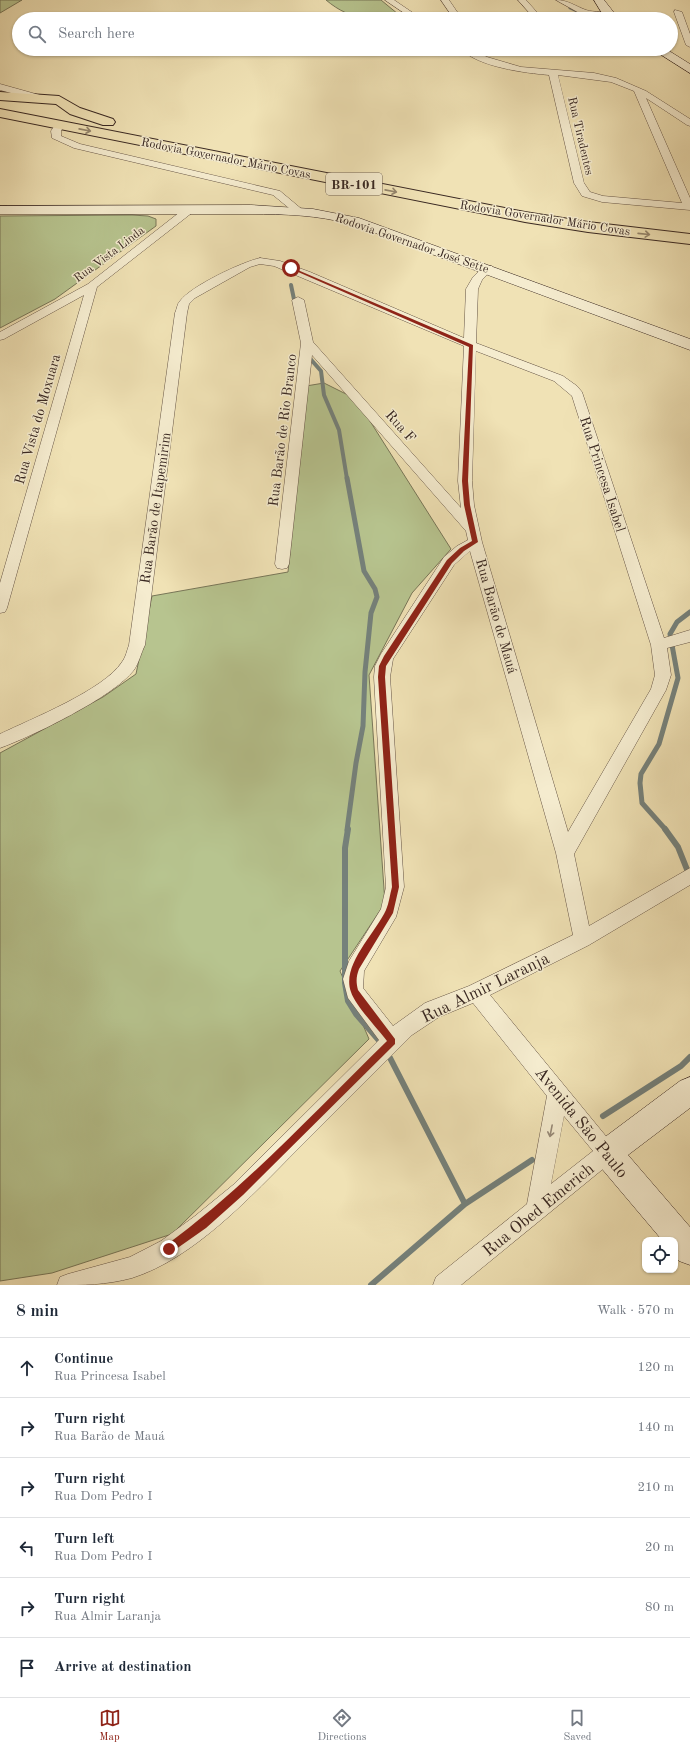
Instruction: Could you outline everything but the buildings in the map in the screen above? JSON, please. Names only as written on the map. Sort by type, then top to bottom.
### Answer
[{"type":"highway","points":[[6,96],[59,100],[80,114],[129,128]]},
{"type":"highway","name":"Rodovia Governador Mário Covas","points":[[6,96],[57,119],[526,217],[588,227],[690,239]]},
{"type":"highway","points":[[57,119],[66,105]]},
{"type":"highway","name":"Rodovia Governador Mário Covas","points":[[0,113],[20,117],[57,119],[129,128],[522,206],[690,227]]},
{"type":"main road","points":[[599,0],[607,12]]},
{"type":"main road","points":[[669,56],[690,69]]},
{"type":"main road","name":"Rodovia Governador José Sette","points":[[0,210],[251,209],[299,211],[332,215],[354,221],[488,268],[529,286],[690,344]]},
{"type":"main road","name":"Rua Obed Emerich","points":[[607,1153],[690,1091]]},
{"type":"main road","name":"Avenida São Paulo","points":[[607,1153],[690,1250]]},
{"type":"street","points":[[389,0],[407,12]]},
{"type":"street","points":[[445,0],[453,12]]},
{"type":"street","points":[[522,0],[533,12]]},
{"type":"street","points":[[560,0],[584,12]]},
{"type":"street","points":[[678,12],[690,45]]},
{"type":"street","points":[[478,56],[508,68],[613,80],[638,91],[690,123]]},
{"type":"street","name":"Rua Tiradentes","points":[[553,73],[579,184],[586,194],[602,199],[689,207]]},
{"type":"street","points":[[0,87],[6,96]]},
{"type":"street","points":[[638,91],[689,207]]},
{"type":"street","points":[[57,119],[57,138],[77,146],[276,192],[299,211]]},
{"type":"street","name":"Rua Vista Linda","points":[[0,337],[92,286],[189,210]]},
{"type":"street","name":"Rua Barão de Itapemirim","points":[[0,742],[94,694],[114,680],[128,665],[137,645],[180,321],[184,303],[199,290],[246,265],[260,261],[276,263]]},
{"type":"street","name":"Rua Princesa Isabel","points":[[276,263],[471,346],[558,379],[574,389],[581,403],[659,645],[663,675],[658,690],[565,853]]},
{"type":"street","name":"Rua Barão de Mauá","points":[[488,268],[477,279],[472,288],[465,481],[474,535],[565,853],[583,939]]},
{"type":"street","name":"Rua Vista do Moxuara","points":[[0,608],[92,286]]},
{"type":"street","name":"Rua Barão de Rio Branco","points":[[282,564],[307,343],[305,327],[298,300]]},
{"type":"street","name":"Rua F","points":[[307,343],[474,535]]},
{"type":"street","points":[[392,1042],[355,992],[352,984],[352,975],[356,967],[390,911],[395,887],[382,677],[383,666],[386,658],[449,561],[462,550],[474,535]]},
{"type":"street","points":[[659,645],[690,636]]},
{"type":"street","name":"Rua Almir Laranja","points":[[68,1285],[133,1267],[169,1249],[203,1224],[240,1192],[417,1019],[432,1010],[476,992],[583,939],[690,876]]},
{"type":"street","name":"Avenida São Paulo","points":[[476,992],[607,1153]]},
{"type":"street","points":[[536,1211],[558,1093]]},
{"type":"street","name":"Rua Obed Emerich","points":[[444,1285],[607,1153]]},
{"type":"green space","points":[[0,0],[22,0],[0,13]]},
{"type":"green space","points":[[326,0],[381,0],[396,12],[345,12]]},
{"type":"green space","points":[[0,216],[148,216],[156,219],[156,226],[55,299],[0,328]]},
{"type":"green space","points":[[324,383],[356,399],[451,549],[412,593],[369,675],[385,903],[340,971],[369,1039],[172,1234],[52,1273],[0,1281],[0,753],[103,697],[136,674],[152,596],[288,572],[306,386]]},
{"type":"waterway","points":[[570,8],[579,12]]},
{"type":"waterway","points":[[291,285],[295,304]]},
{"type":"waterway","points":[[307,355],[321,371],[324,395],[339,430],[347,479]]},
{"type":"waterway","points":[[347,478],[364,571],[375,589],[377,597],[371,613],[365,672],[363,726],[356,763],[347,830]]},
{"type":"waterway","points":[[666,830],[642,803],[640,783],[641,774],[659,744],[678,678],[670,634],[677,622],[690,612]]},
{"type":"waterway","points":[[348,829],[345,848],[345,983],[348,1001],[356,1014],[383,1045]]},
{"type":"waterway","points":[[665,829],[678,847],[690,877]]},
{"type":"waterway","points":[[387,1052],[465,1204]]},
{"type":"waterway","points":[[603,1116],[681,1066],[690,1057]]},
{"type":"waterway","points":[[465,1204],[532,1160]]},
{"type":"waterway","points":[[371,1285],[465,1204]]},
{"type":"route","points":[[169,1249],[203,1224],[240,1192],[392,1042],[355,992],[352,984],[352,975],[356,967],[390,911],[394,901],[395,887],[382,677],[383,666],[386,658],[449,561],[455,555],[475,542],[467,505],[465,481],[471,346],[291,268]]}]
